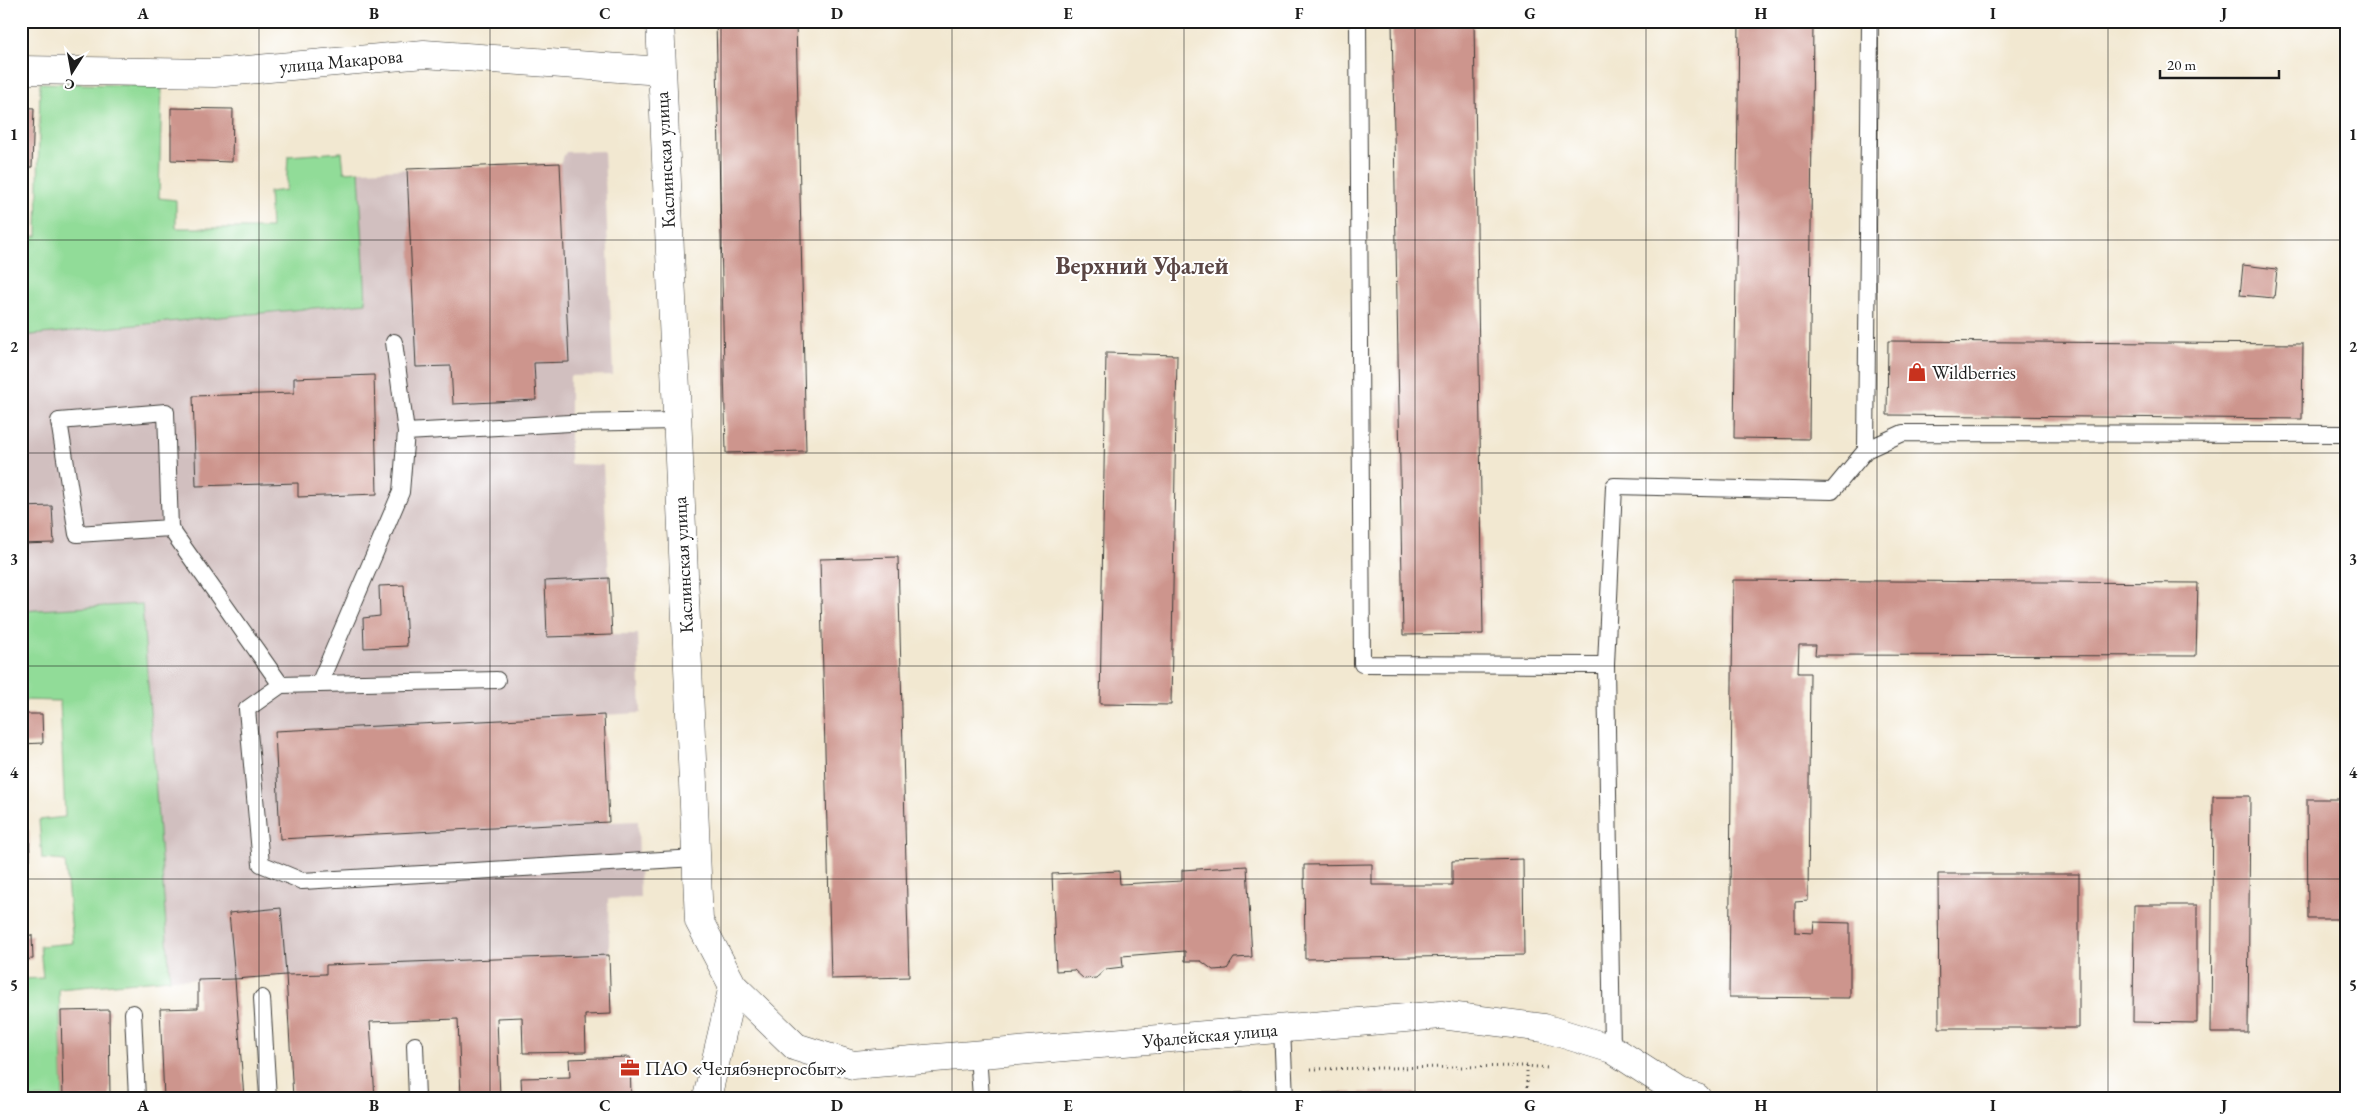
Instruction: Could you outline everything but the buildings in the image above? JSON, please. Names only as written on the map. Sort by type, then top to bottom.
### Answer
[{"type":"street","name":"Каслинская улица","points":[[660,21],[699,921],[733,986]]},
{"type":"street","name":"улица Макарова","points":[[21,70],[214,73],[424,54],[661,71]]},
{"type":"street","name":"Уфалейская улица","points":[[733,986],[796,1047],[853,1065],[1441,1015],[1544,1028],[1612,1049],[1680,1093],[1697,1098]]},
{"type":"street","points":[[707,1098],[733,986]]},
{"type":"lane","points":[[1358,21],[1362,664],[1606,665]]},
{"type":"lane","points":[[1866,450],[1870,21]]},
{"type":"lane","points":[[319,684],[401,492],[406,432],[394,342]]},
{"type":"lane","points":[[170,528],[77,534],[60,421],[166,412],[170,528],[281,685]]},
{"type":"lane","points":[[406,432],[570,423],[677,421]]},
{"type":"lane","points":[[1612,1049],[1606,665],[1614,486],[1832,491],[1866,450],[1903,433],[2346,434]]},
{"type":"lane","points":[[497,680],[281,685],[247,709],[261,864],[302,881],[696,858]]},
{"type":"lane","points":[[262,998],[268,1098]]},
{"type":"lane","points":[[132,1013],[137,1098]]},
{"type":"lane","points":[[1282,1028],[1285,1098]]},
{"type":"lane","points":[[416,1045],[417,1098]]},
{"type":"lane","points":[[978,1054],[981,1098]]},
{"type":"path","points":[[1527,1066],[1527,1098]]},
{"type":"path","points":[[1284,1070],[1527,1066],[1555,1068]]},
{"type":"shaded area","points":[[604,151],[613,375],[570,376],[570,464],[603,465],[612,634],[638,634],[641,713],[604,715],[609,822],[638,821],[640,898],[608,899],[611,1014],[327,1024],[325,974],[198,980],[170,979],[142,604],[21,611],[21,336],[365,303],[359,171],[560,163],[566,152]]},
{"type":"green space","points":[[40,83],[162,86],[159,198],[176,200],[176,228],[271,228],[269,192],[286,190],[288,156],[342,152],[344,172],[359,171],[366,303],[21,336],[21,237],[37,236]]},
{"type":"green space","points":[[142,604],[170,979],[59,989],[63,1098],[21,1098],[21,979],[43,978],[40,946],[73,943],[65,861],[42,859],[39,820],[65,817],[60,701],[21,700],[21,611]]},
{"type":"place","name":"Wildberries","points":[[1917,372]]},
{"type":"place","name":"ПАО «Челябэнергосбыт»","points":[[630,1068]]},
{"type":"district","name":"Верхний Уфалей","points":[[1142,265]]}]
